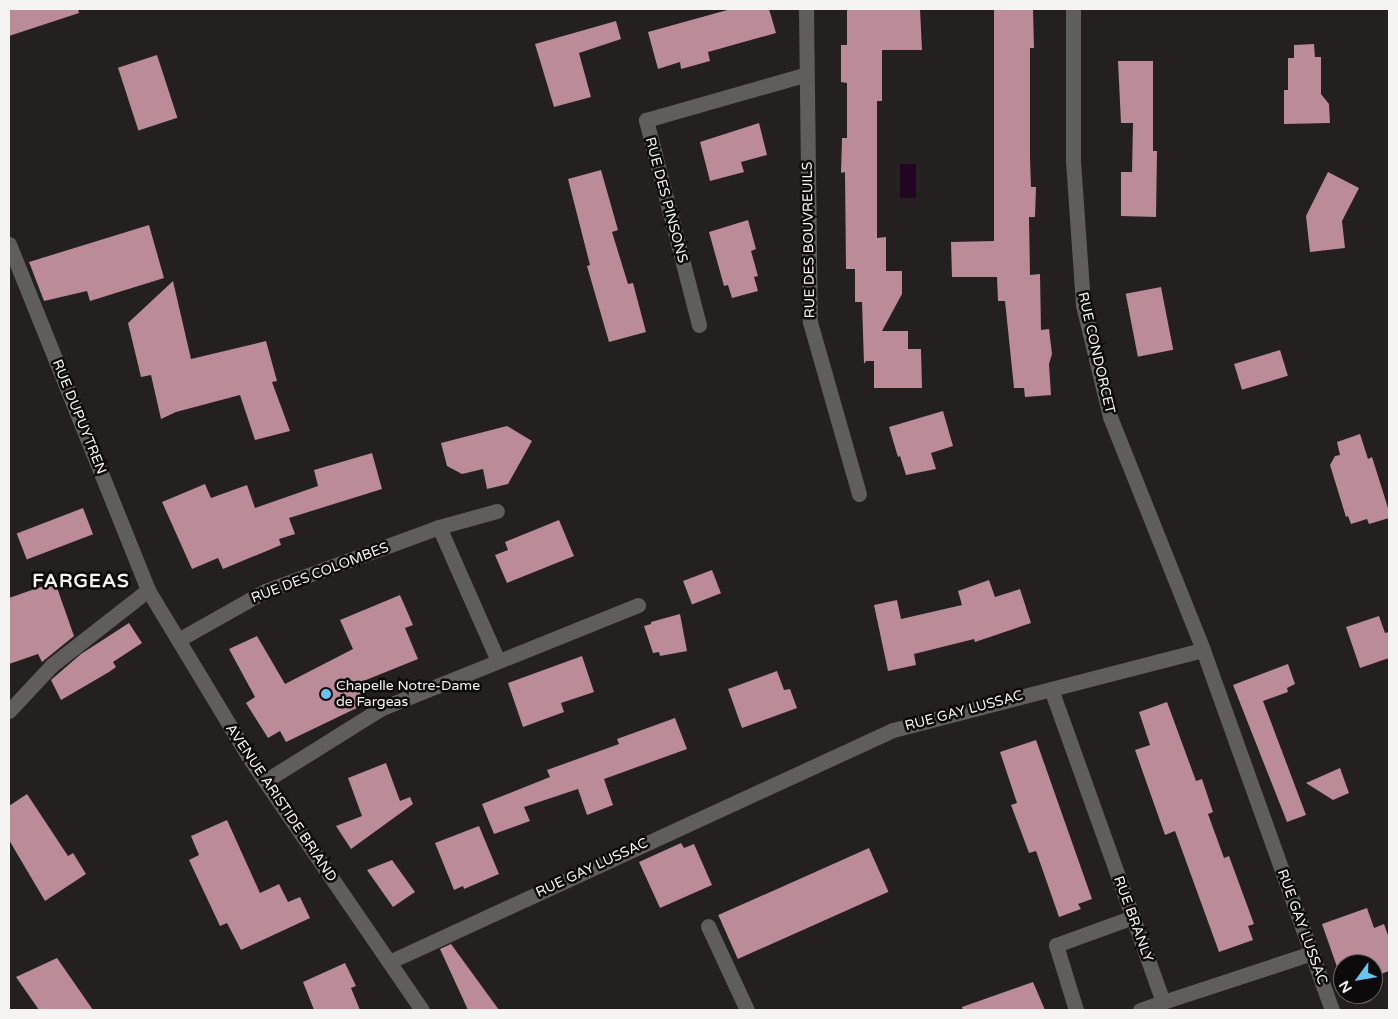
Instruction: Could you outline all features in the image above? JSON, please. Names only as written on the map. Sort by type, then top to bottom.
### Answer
[{"type":"street","name":"RUE DES BOUVREUILS","points":[[806,9],[810,322],[859,494]]},
{"type":"street","name":"RUE CONDORCET","points":[[1073,9],[1073,161],[1083,305],[1110,418],[1203,650]]},
{"type":"street","name":"RUE DES PINSONS","points":[[699,325],[646,120],[807,74]]},
{"type":"street","name":"RUE DUPUYTREN","points":[[9,244],[148,590]]},
{"type":"street","name":"RUE DES COLOMBES","points":[[178,640],[266,591],[439,527],[497,511]]},
{"type":"street","points":[[439,527],[498,661]]},
{"type":"street","name":"AVENUE ARISTIDE BRIAND","points":[[148,590],[265,781],[422,1010]]},
{"type":"street","points":[[9,711],[52,665],[148,590]]},
{"type":"street","points":[[265,781],[382,708],[638,605]]},
{"type":"street","name":"RUE GAY LUSSAC","points":[[389,962],[893,730],[1203,650],[1332,1010]]},
{"type":"street","name":"RUE BRANLY","points":[[1051,689],[1163,1002]]},
{"type":"street","points":[[1076,1010],[1056,945],[1133,917]]},
{"type":"street","points":[[708,926],[746,1010]]},
{"type":"street","points":[[1140,1010],[1312,953]]},
{"type":"shaded area","points":[[900,164],[916,164],[916,198],[900,198]]},
{"type":"building","points":[[9,9],[78,9],[79,13],[9,36]]},
{"type":"building","points":[[731,9],[769,9],[776,33],[708,52],[710,61],[681,69],[680,62],[658,69],[648,32]]},
{"type":"building","points":[[847,9],[920,9],[922,50],[882,50],[882,101],[877,101],[877,238],[886,237],[886,271],[902,271],[902,294],[882,331],[908,331],[908,349],[921,349],[922,388],[874,388],[874,361],[866,361],[864,364],[862,302],[855,302],[855,269],[846,269],[845,172],[841,173],[842,138],[847,138],[847,83],[841,82],[841,45],[847,45]]},
{"type":"building","points":[[994,9],[1033,9],[1034,48],[1030,48],[1030,158],[1031,187],[1036,187],[1035,217],[1029,217],[1030,275],[1040,274],[1041,330],[1049,329],[1052,354],[1049,364],[1051,395],[1025,397],[1024,388],[1014,388],[1005,301],[998,301],[997,277],[952,277],[951,242],[994,241]]},
{"type":"building","points":[[616,21],[621,39],[579,53],[591,97],[554,107],[535,44]]},
{"type":"building","points":[[1314,44],[1315,57],[1321,57],[1321,94],[1329,104],[1330,123],[1284,124],[1284,90],[1288,90],[1288,58],[1294,58],[1294,45]]},
{"type":"building","points":[[157,55],[177,118],[138,130],[118,68]]},
{"type":"building","points":[[1118,61],[1153,61],[1153,151],[1157,151],[1156,217],[1121,216],[1121,172],[1132,172],[1133,123],[1121,123]]},
{"type":"building","points":[[759,123],[767,155],[741,162],[744,172],[710,181],[700,142]]},
{"type":"building","points":[[601,170],[618,230],[612,232],[628,284],[633,283],[646,332],[609,342],[587,266],[590,265],[568,179]]},
{"type":"building","points":[[1328,172],[1359,188],[1342,221],[1345,248],[1310,252],[1306,216]]},
{"type":"building","points":[[748,220],[756,249],[751,251],[758,276],[754,277],[758,291],[732,298],[728,285],[724,286],[709,232]]},
{"type":"building","points":[[149,225],[164,278],[90,301],[87,291],[44,301],[29,262]]},
{"type":"building","points":[[173,281],[191,359],[266,341],[277,381],[272,382],[290,431],[255,440],[240,395],[176,412],[161,419],[151,375],[141,377],[128,323]]},
{"type":"building","points":[[1161,287],[1173,350],[1138,357],[1126,294]]},
{"type":"building","points":[[1280,350],[1288,376],[1242,390],[1234,364]]},
{"type":"building","points":[[943,411],[953,446],[931,453],[936,469],[906,475],[900,456],[898,457],[889,427]]},
{"type":"building","points":[[507,426],[532,441],[508,484],[487,489],[483,469],[462,474],[447,466],[441,443]]},
{"type":"building","points":[[1360,434],[1368,459],[1372,457],[1389,511],[1389,518],[1369,524],[1367,519],[1351,524],[1348,516],[1346,517],[1330,465],[1335,456],[1340,455],[1337,442]]},
{"type":"building","points":[[372,453],[382,489],[289,518],[295,534],[279,539],[281,545],[223,569],[218,558],[192,569],[162,502],[205,484],[211,498],[247,485],[255,508],[318,486],[314,470]]},
{"type":"building","points":[[83,508],[93,534],[27,560],[17,533]]},
{"type":"building","points":[[559,520],[574,556],[507,583],[495,555],[508,550],[505,542]]},
{"type":"building","points":[[712,570],[721,593],[692,604],[683,581]]},
{"type":"building","points":[[989,580],[995,597],[1020,589],[1031,623],[975,642],[974,639],[914,654],[916,665],[888,671],[874,605],[897,600],[901,619],[962,605],[958,591]]},
{"type":"building","points":[[55,582],[74,636],[42,662],[38,654],[9,664],[9,598]]},
{"type":"building","points":[[400,595],[413,625],[405,628],[418,659],[356,684],[365,704],[286,742],[280,731],[268,738],[246,703],[255,697],[229,649],[257,636],[285,684],[353,649],[340,620]]},
{"type":"building","points":[[680,614],[687,651],[660,656],[659,652],[653,653],[644,626],[651,624],[651,622]]},
{"type":"building","points":[[1379,616],[1385,633],[1389,632],[1389,658],[1360,668],[1346,627]]},
{"type":"building","points":[[129,623],[142,643],[113,662],[116,667],[109,672],[61,700],[51,680],[81,654]]},
{"type":"building","points":[[582,656],[594,692],[561,703],[564,712],[523,727],[508,683]]},
{"type":"building","points":[[1288,664],[1295,684],[1287,688],[1288,692],[1263,701],[1306,815],[1287,822],[1233,685]]},
{"type":"building","points":[[777,671],[784,690],[790,689],[797,708],[742,728],[728,689]]},
{"type":"building","points":[[1167,702],[1196,781],[1202,779],[1213,812],[1208,814],[1224,858],[1229,856],[1254,924],[1248,926],[1253,940],[1219,952],[1175,831],[1165,835],[1135,750],[1150,745],[1139,712]]},
{"type":"building","points":[[675,718],[687,749],[604,779],[613,805],[587,815],[578,789],[524,807],[530,821],[494,834],[482,804],[550,777],[547,770],[619,744],[617,739]]},
{"type":"building","points":[[1036,740],[1092,899],[1078,904],[1081,909],[1059,917],[1036,851],[1029,853],[1011,805],[1017,803],[1000,752]]},
{"type":"building","points":[[386,763],[400,801],[410,797],[413,804],[351,849],[336,826],[362,816],[348,778]]},
{"type":"building","points":[[1340,768],[1349,793],[1333,800],[1306,783]]},
{"type":"building","points":[[27,794],[68,856],[73,853],[86,874],[45,901],[9,840],[9,806]]},
{"type":"building","points":[[227,820],[260,893],[279,884],[288,902],[300,897],[310,918],[241,950],[227,923],[220,926],[189,860],[199,855],[191,836]]},
{"type":"building","points":[[479,826],[499,874],[464,889],[463,886],[454,890],[435,843]]},
{"type":"building","points":[[681,843],[684,848],[694,844],[712,885],[660,908],[639,862]]},
{"type":"building","points":[[869,848],[889,892],[738,959],[718,915]]},
{"type":"building","points":[[392,860],[415,892],[393,907],[367,870]]},
{"type":"building","points":[[1367,908],[1374,928],[1384,924],[1389,938],[1389,971],[1383,973],[1383,954],[1333,955],[1322,924]]},
{"type":"building","points":[[451,944],[499,1010],[468,1010],[440,949]]},
{"type":"building","points":[[57,958],[93,1010],[39,1010],[16,977]]},
{"type":"building","points":[[345,963],[356,986],[351,988],[360,1010],[314,1010],[303,982]]},
{"type":"building","points":[[1033,982],[1045,1010],[963,1010],[962,1007]]},
{"type":"place","name":"Chapelle Notre-Dame de Fargeas","points":[[326,694]]},
{"type":"district","name":"FARGEAS","points":[[81,582]]}]
